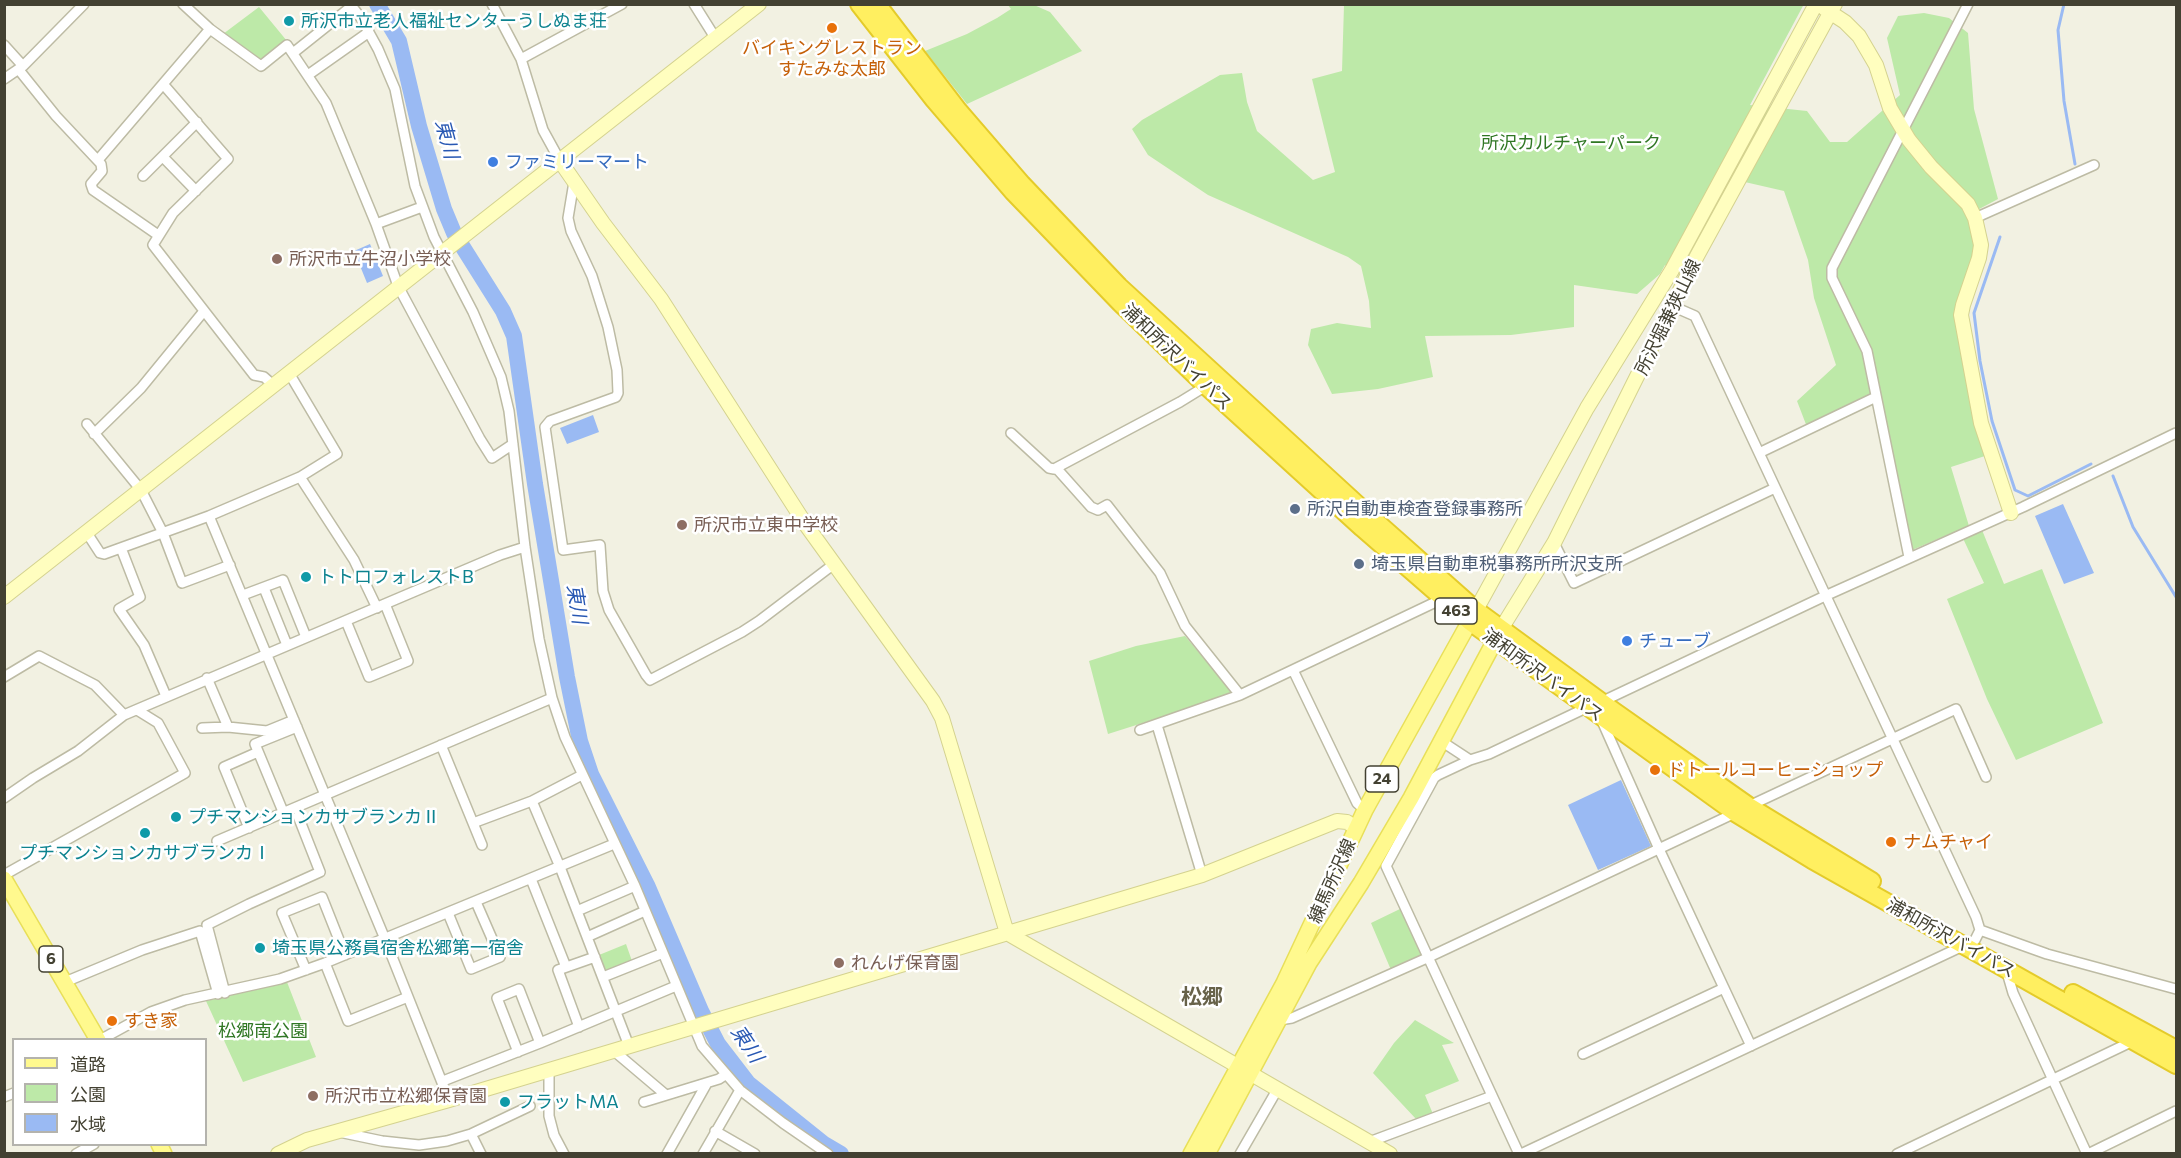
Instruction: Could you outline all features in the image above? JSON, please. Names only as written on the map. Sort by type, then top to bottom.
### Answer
[{"type":"highway","name":"浦和所沢バイパス","points":[[859,4],[934,100],[1013,192],[1120,303],[1206,386],[1442,599],[1473,616]]},
{"type":"highway","name":"浦和所沢バイパス","points":[[877,4],[959,111],[1015,176],[1119,286],[1370,516],[1473,616],[1596,708],[1742,809],[2176,1049]]},
{"type":"highway","name":"浦和所沢バイパス","points":[[1973,938],[2006,968],[2176,1065]]},
{"type":"main road","name":"練馬所沢線","points":[[1207,1154],[1356,828],[1473,616]]},
{"type":"main road","name":"練馬所沢線","points":[[1191,1154],[1244,1070],[1279,1020],[1309,963],[1411,798],[1498,635]]},
{"type":"main road","name":"6","points":[[4,877],[98,1038]]},
{"type":"street","points":[[4,79],[21,68],[84,4]]},
{"type":"street","points":[[183,4],[210,29],[261,66],[287,45],[327,103],[376,224],[398,286],[480,439],[492,458],[513,444]]},
{"type":"street","points":[[492,4],[521,59],[543,130],[560,161],[675,321],[806,525],[933,701],[942,718],[1007,933],[1390,1154]]},
{"type":"street","points":[[521,59],[622,4]]},
{"type":"street","points":[[694,4],[716,39]]},
{"type":"street","points":[[4,597],[759,4]]},
{"type":"street","points":[[1817,4],[1833,8],[1859,36],[1869,50],[1890,108],[1903,129],[1931,167],[1968,204],[1975,218],[1981,245],[1961,315],[1981,423],[2011,513]]},
{"type":"street","name":"所沢堀兼狭山線","points":[[1473,616],[1587,408],[1672,270],[1817,4]]},
{"type":"street","points":[[1909,557],[1867,351],[1832,278],[1832,268],[1968,4]]},
{"type":"street","points":[[293,53],[351,5],[369,32],[395,89],[410,165],[422,207],[473,312],[501,377],[509,411],[525,547],[539,639],[552,698],[565,737],[634,886],[702,1046],[740,1090],[783,1124],[828,1154]]},
{"type":"street","name":"所沢堀兼狭山線","points":[[1498,635],[1554,543],[1672,306],[1833,8]]},
{"type":"street","points":[[98,160],[210,29]]},
{"type":"street","points":[[308,75],[369,32]]},
{"type":"street","points":[[4,45],[56,116],[98,160],[102,171],[91,184],[93,190],[158,235]]},
{"type":"street","points":[[163,84],[228,159],[173,213],[153,245],[254,375],[264,377],[273,385]]},
{"type":"street","points":[[143,177],[197,122]]},
{"type":"street","points":[[163,157],[196,191]]},
{"type":"street","points":[[1975,218],[2094,165]]},
{"type":"street","points":[[574,182],[568,218],[608,327],[617,370],[618,393],[616,397],[550,421],[545,427],[563,550],[600,545],[603,591],[609,610],[646,675],[650,680],[742,632],[834,564]]},
{"type":"street","points":[[376,224],[422,207]]},
{"type":"street","points":[[1672,306],[1695,316],[1976,917],[1973,938]]},
{"type":"street","points":[[94,434],[141,388],[204,311]]},
{"type":"street","points":[[87,533],[100,553],[104,554],[209,516],[300,477],[337,454],[289,373]]},
{"type":"street","points":[[1054,469],[1206,386]]},
{"type":"street","points":[[1759,453],[1876,397]]},
{"type":"street","points":[[87,424],[141,490],[163,533],[182,583],[230,565]]},
{"type":"street","points":[[1011,433],[1049,468],[1058,470],[1092,507],[1098,510],[1107,505],[1160,573],[1185,626],[1240,694]]},
{"type":"street","points":[[2176,433],[2011,513],[1825,596],[1596,708],[1438,775],[1434,778],[1386,866],[1520,1154],[1751,1046],[1973,938],[2047,954],[2176,989]]},
{"type":"street","points":[[300,477],[381,606],[408,662],[369,677],[346,621]]},
{"type":"street","points":[[1554,543],[1574,583],[1775,488]]},
{"type":"street","points":[[209,516],[385,939],[443,1081],[448,1100]]},
{"type":"street","points":[[4,798],[78,751],[124,715],[500,555],[525,547]]},
{"type":"street","points":[[121,548],[140,597],[119,609],[144,645],[166,696]]},
{"type":"street","points":[[243,595],[282,580],[306,637]]},
{"type":"street","points":[[264,588],[287,645]]},
{"type":"street","points":[[1140,730],[1240,694],[1442,599]]},
{"type":"street","points":[[4,677],[39,656],[95,685],[124,715]]},
{"type":"street","points":[[1293,670],[1357,803],[1365,810]]},
{"type":"street","points":[[207,678],[228,727]]},
{"type":"street","points":[[218,841],[552,698]]},
{"type":"street","points":[[1596,708],[1751,1046]]},
{"type":"street","points":[[1279,1020],[1292,1018],[1427,958],[1956,709],[1986,777]]},
{"type":"street","points":[[4,877],[185,772],[158,723],[137,710]]},
{"type":"street","points":[[202,728],[228,727],[267,731],[295,724]]},
{"type":"street","points":[[284,814],[255,744],[295,724]]},
{"type":"street","points":[[1157,725],[1202,875]]},
{"type":"street","points":[[1441,741],[1470,760]]},
{"type":"street","points":[[441,745],[482,845]]},
{"type":"street","points":[[249,828],[224,767],[258,752]]},
{"type":"street","points":[[473,823],[532,801],[582,775]]},
{"type":"street","points":[[532,801],[629,1046]]},
{"type":"street","points":[[221,993],[207,925],[320,872],[298,816]]},
{"type":"street","points":[[278,1154],[298,1143],[337,1131],[1202,875],[1337,821],[1347,822],[1356,828]]},
{"type":"street","points":[[103,1038],[151,1012],[185,1000],[221,993],[326,963],[614,844]]},
{"type":"street","points":[[531,879],[566,968]]},
{"type":"street","points":[[577,911],[634,886]]},
{"type":"street","points":[[306,970],[282,913],[322,897],[345,955]]},
{"type":"street","points":[[448,913],[471,969],[500,957],[476,902]]},
{"type":"street","points":[[587,937],[645,911]]},
{"type":"street","points":[[65,982],[142,950],[200,931],[221,993]]},
{"type":"street","points":[[603,976],[663,953]]},
{"type":"street","points":[[579,1027],[558,970],[595,957]]},
{"type":"street","points":[[326,963],[348,1021],[408,997]]},
{"type":"street","points":[[2006,968],[2013,993],[2088,1154],[2176,1111]]},
{"type":"street","points":[[443,1081],[676,986]]},
{"type":"street","points":[[1583,1054],[1724,988]]},
{"type":"street","points":[[518,1052],[497,998],[519,989],[540,1043]]},
{"type":"street","points":[[1897,1154],[2134,1040]]},
{"type":"street","points":[[614,1050],[666,1095]]},
{"type":"street","points":[[549,1070],[549,1116],[564,1154]]},
{"type":"street","points":[[644,1102],[707,1083],[725,1075]]},
{"type":"street","points":[[667,1154],[707,1083]]},
{"type":"street","points":[[703,1154],[740,1090]]},
{"type":"street","points":[[1240,1154],[1277,1090]]},
{"type":"street","points":[[1369,1142],[1492,1096]]},
{"type":"street","points":[[337,1131],[382,1142],[419,1144],[447,1142],[471,1134],[530,1106]]},
{"type":"street","points":[[716,1131],[754,1154]]},
{"type":"street","points":[[471,1134],[481,1154]]},
{"type":"street","points":[[76,1154],[91,1146]]},
{"type":"green space","points":[[1007,4],[1034,5],[1050,12],[1082,51],[967,104],[925,51],[967,34],[997,18],[1011,9]]},
{"type":"green space","name":"所沢カルチャーパーク","points":[[1804,4],[1750,105],[1807,111],[1830,142],[1847,142],[1900,95],[1887,38],[1898,16],[1924,13],[1949,18],[1968,33],[1974,109],[1998,199],[1968,215],[1975,246],[1974,257],[1958,302],[1988,455],[1951,467],[1969,526],[1982,530],[2004,584],[2042,569],[2103,723],[2016,760],[1987,699],[1947,599],[1984,583],[1959,530],[1912,550],[1879,391],[1807,427],[1797,401],[1836,365],[1814,298],[1808,260],[1784,191],[1723,177],[1672,270],[1665,265],[1660,274],[1637,294],[1574,285],[1574,327],[1511,335],[1425,336],[1433,377],[1378,389],[1332,394],[1308,345],[1311,329],[1337,323],[1371,328],[1369,301],[1361,266],[1348,257],[1208,195],[1148,155],[1132,129],[1142,120],[1220,75],[1242,73],[1247,102],[1257,131],[1313,180],[1335,172],[1312,79],[1342,71],[1344,5]]},
{"type":"green space","points":[[259,7],[287,41],[265,60],[259,60],[223,34]]},
{"type":"green space","points":[[1185,636],[1234,694],[1108,734],[1089,661],[1136,646]]},
{"type":"green space","points":[[1402,908],[1424,956],[1391,970],[1371,923]]},
{"type":"green space","points":[[626,944],[632,961],[608,971],[604,969],[599,955]]},
{"type":"green space","name":"松郷南公園","points":[[287,982],[316,1057],[243,1082],[206,1001]]},
{"type":"green space","points":[[1415,1020],[1454,1043],[1442,1045],[1459,1081],[1425,1095],[1433,1114],[1416,1119],[1373,1073],[1394,1043]]},
{"type":"water","points":[[370,244],[383,276],[367,283],[354,251]]},
{"type":"water","points":[[593,415],[599,432],[567,444],[560,428]]},
{"type":"water","points":[[2063,504],[2094,573],[2064,584],[2035,516]]},
{"type":"water","points":[[1621,780],[1651,846],[1598,870],[1568,805]]},
{"type":"waterway","name":"東川","points":[[377,4],[399,41],[419,126],[444,209],[454,233],[503,311],[514,336],[535,484],[567,677],[580,741],[591,774],[647,885],[701,1011],[718,1044],[748,1083],[824,1144],[841,1154]]},
{"type":"waterway","points":[[2064,4],[2058,30],[2064,101],[2075,164]]},
{"type":"waterway","points":[[2000,237],[1974,313],[1980,361],[1992,421],[2015,490],[2028,496],[2091,464]]},
{"type":"waterway","points":[[2113,476],[2133,527],[2176,597]]},
{"type":"place","name":"所沢市立老人福祉センターうしぬま荘","points":[[289,21]]},
{"type":"place","name":"バイキングレストラン すたみな太郎","points":[[832,28]]},
{"type":"place","name":"ファミリーマート","points":[[493,162]]},
{"type":"place","name":"所沢市立牛沼小学校","points":[[277,259]]},
{"type":"place","name":"所沢自動車検査登録事務所","points":[[1295,509]]},
{"type":"place","name":"所沢市立東中学校","points":[[682,525]]},
{"type":"place","name":"埼玉県自動車税事務所所沢支所","points":[[1359,564]]},
{"type":"place","name":"トトロフォレストB","points":[[306,577]]},
{"type":"place","name":"チューブ","points":[[1627,641]]},
{"type":"place","name":"ドトールコーヒーショップ","points":[[1655,770]]},
{"type":"place","name":"プチマンションカサブランカⅡ","points":[[176,817]]},
{"type":"place","name":"プチマンションカサブランカⅠ","points":[[145,833]]},
{"type":"place","name":"ナムチャイ","points":[[1891,842]]},
{"type":"place","name":"埼玉県公務員宿舎松郷第一宿舎","points":[[260,948]]},
{"type":"place","name":"れんげ保育園","points":[[839,963]]},
{"type":"place","name":"すき家","points":[[112,1021]]},
{"type":"place","name":"所沢市立松郷保育園","points":[[313,1096]]},
{"type":"place","name":"フラットMA","points":[[505,1102]]},
{"type":"district","name":"松郷","points":[[1202,997]]}]
